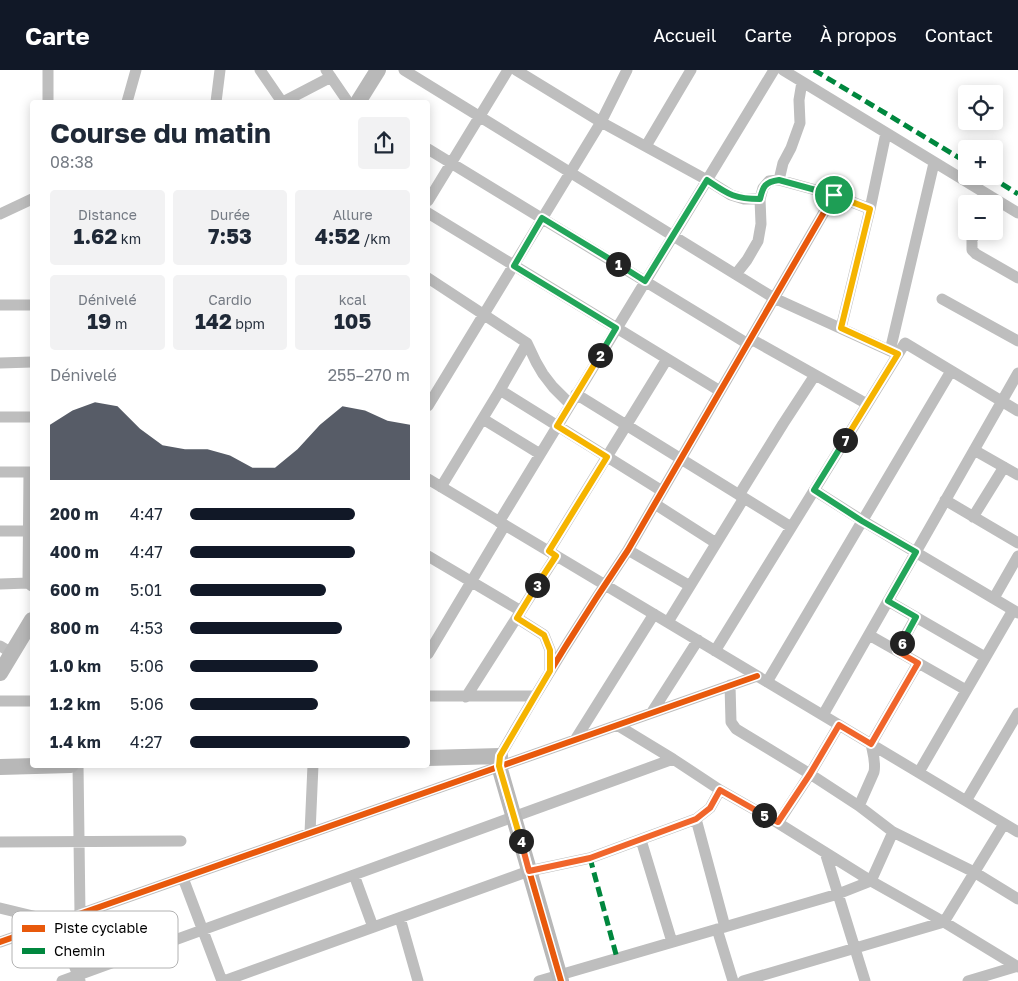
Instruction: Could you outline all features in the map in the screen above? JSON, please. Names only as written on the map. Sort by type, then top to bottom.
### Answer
[{"type":"street","points":[[48,70],[48,100]]},
{"type":"street","points":[[128,100],[136,70]]},
{"type":"street","points":[[216,100],[220,70]]},
{"type":"street","points":[[260,70],[282,100]]},
{"type":"street","points":[[404,70],[774,298],[894,352]]},
{"type":"street","points":[[430,198],[508,70]]},
{"type":"street","points":[[516,70],[601,122],[731,195],[744,199],[760,199]]},
{"type":"street","points":[[646,146],[691,70]]},
{"type":"street","points":[[430,651],[471,582],[540,454],[774,70]]},
{"type":"street","points":[[783,70],[982,195]]},
{"type":"street","points":[[359,100],[375,71]]},
{"type":"street","points":[[430,403],[601,122],[624,71]]},
{"type":"street","points":[[286,100],[328,74],[347,100]]},
{"type":"street","points":[[779,180],[783,164],[800,123],[799,100],[802,82]]},
{"type":"street","points":[[841,328],[886,133]]},
{"type":"street","points":[[430,150],[645,281],[749,341],[867,404]]},
{"type":"street","points":[[715,651],[867,404],[894,352],[934,163]]},
{"type":"street","points":[[736,274],[758,241],[761,224],[760,199],[763,188],[770,181],[779,180],[834,195],[870,209]]},
{"type":"street","points":[[560,978],[499,761],[550,671],[628,550],[834,195]]},
{"type":"street","points":[[0,214],[30,200]]},
{"type":"street","points":[[1003,206],[1018,212]]},
{"type":"street","points":[[430,214],[720,391]]},
{"type":"street","points":[[972,240],[972,250],[976,254],[1018,278]]},
{"type":"street","points":[[430,279],[527,343],[543,374],[570,404]]},
{"type":"street","points":[[942,299],[1018,341]]},
{"type":"street","points":[[0,305],[30,305]]},
{"type":"street","points":[[441,487],[527,343]]},
{"type":"street","points":[[894,352],[905,343],[1018,411]]},
{"type":"street","points":[[466,697],[519,615],[607,457],[667,359]]},
{"type":"street","points":[[0,362],[30,362]]},
{"type":"street","points":[[768,682],[951,371]]},
{"type":"street","points":[[823,715],[1018,373]]},
{"type":"street","points":[[668,622],[716,543],[783,424],[815,375]]},
{"type":"street","points":[[500,390],[662,491]]},
{"type":"street","points":[[576,394],[791,527]]},
{"type":"street","points":[[0,417],[30,417]]},
{"type":"street","points":[[483,419],[540,454]]},
{"type":"street","points":[[974,450],[1018,475]]},
{"type":"street","points":[[974,517],[1004,467]]},
{"type":"street","points":[[0,472],[30,472]]},
{"type":"street","points":[[430,480],[1018,832]]},
{"type":"street","points":[[814,490],[862,521],[1015,611],[985,657],[919,772]]},
{"type":"street","points":[[945,500],[1018,543]]},
{"type":"street","points":[[655,504],[716,543]]},
{"type":"street","points":[[0,531],[30,531]]},
{"type":"street","points":[[628,550],[690,586]]},
{"type":"street","points":[[994,598],[1018,556]]},
{"type":"street","points":[[430,557],[471,582],[544,635],[550,650],[550,671]]},
{"type":"street","points":[[0,584],[30,585]]},
{"type":"street","points":[[888,601],[985,657]]},
{"type":"street","points":[[574,740],[654,614]]},
{"type":"street","points":[[897,651],[916,617]]},
{"type":"street","points":[[0,673],[6,649],[30,622]]},
{"type":"street","points":[[869,635],[966,690]]},
{"type":"street","points":[[652,712],[698,640]]},
{"type":"street","points":[[859,806],[874,772],[875,766],[871,744],[918,663]]},
{"type":"street","points":[[89,911],[310,833],[499,761],[574,740],[756,676]]},
{"type":"street","points":[[730,685],[730,718],[733,726],[859,806],[893,832],[974,872],[1018,899]]},
{"type":"street","points":[[430,696],[535,696]]},
{"type":"street","points":[[0,702],[30,701]]},
{"type":"street","points":[[966,801],[1018,713]]},
{"type":"street","points":[[618,724],[720,790],[778,822],[871,881],[1018,967]]},
{"type":"street","points":[[778,822],[810,774],[839,725]]},
{"type":"street","points":[[430,758],[499,761]]},
{"type":"street","points":[[178,940],[673,759]]},
{"type":"street","points":[[0,767],[30,766]]},
{"type":"street","points":[[78,768],[80,911]]},
{"type":"street","points":[[310,833],[313,768]]},
{"type":"street","points":[[183,878],[203,930],[229,980],[529,871],[590,858],[696,819],[710,808],[720,790]]},
{"type":"street","points":[[696,819],[733,981]]},
{"type":"street","points":[[743,981],[944,922],[1004,824]]},
{"type":"street","points":[[539,981],[560,978],[672,942],[838,894],[871,881],[893,832]]},
{"type":"street","points":[[640,840],[672,942]]},
{"type":"street","points":[[0,842],[181,842]]},
{"type":"street","points":[[825,852],[865,981]]},
{"type":"street","points":[[354,875],[373,927]]},
{"type":"street","points":[[0,908],[12,911]]},
{"type":"street","points":[[400,918],[418,981]]},
{"type":"street","points":[[0,942],[12,938]]},
{"type":"street","points":[[968,981],[1018,967]]},
{"type":"street","points":[[62,981],[79,978],[105,968]]},
{"type":"marked path","points":[[814,70],[958,157]]},
{"type":"marked path","points":[[1003,185],[1018,194]]},
{"type":"marked path","points":[[590,858],[617,958]]},
{"type":"cycle path","points":[[561,981],[499,766],[500,756],[562,652],[628,550],[834,195]]},
{"type":"cycle path","points":[[88,911],[757,676]]},
{"type":"cycle path","points":[[0,942],[12,938]]},
{"type":"route","points":[[707,180],[731,195],[744,199],[760,199],[763,188],[770,181],[779,180],[834,195],[870,209],[841,328],[898,354],[814,490],[862,521],[916,552],[888,601],[916,617],[897,651],[918,663],[871,744],[839,725],[810,774],[778,822],[720,790],[710,808],[696,819],[590,858],[529,871],[499,766],[500,756],[550,671],[550,650],[544,635],[517,618],[556,556],[549,551],[607,457],[557,426],[616,328],[514,266],[542,218],[645,281],[707,180]]}]
